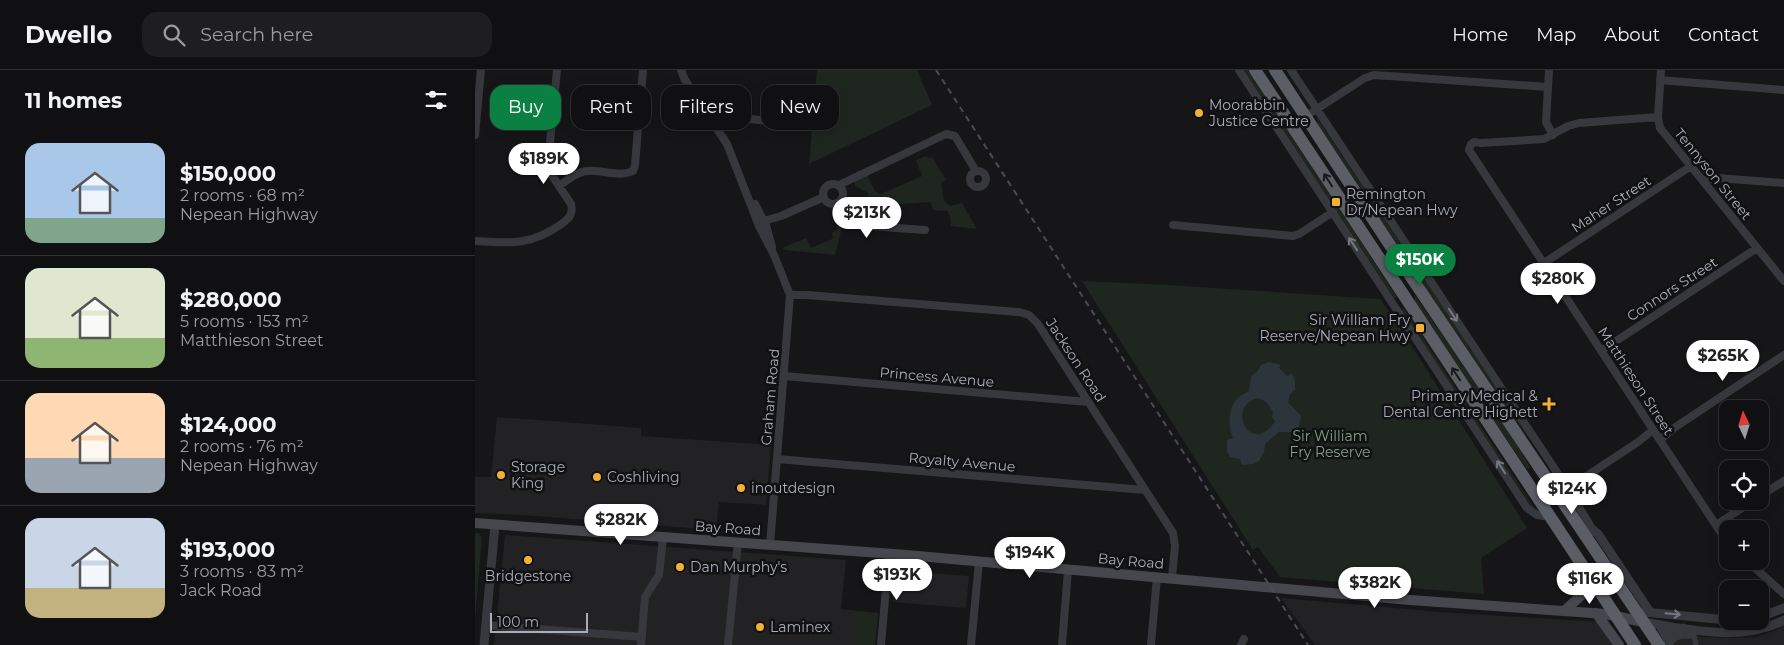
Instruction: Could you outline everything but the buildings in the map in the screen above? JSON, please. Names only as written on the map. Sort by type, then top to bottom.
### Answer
[{"type":"highway","points":[[1255,70],[1591,579],[1608,614],[1635,645]]},
{"type":"highway","points":[[1275,70],[1419,289],[1563,492],[1643,615],[1659,645]]},
{"type":"highway","points":[[1405,298],[1419,289]]},
{"type":"main road","name":"Bay Road","points":[[475,523],[889,554],[1410,600],[1643,615]]},
{"type":"main road","points":[[1564,611],[1584,593],[1591,579]]},
{"type":"main road","points":[[1608,614],[1619,645]]},
{"type":"street","points":[[475,135],[481,70]]},
{"type":"street","points":[[475,241],[526,242],[547,234],[568,220],[573,210],[551,174],[548,163],[557,70]]},
{"type":"street","points":[[559,186],[578,173],[585,171],[626,174],[633,171],[643,70]]},
{"type":"street","name":"Graham Road","points":[[681,70],[688,85]]},
{"type":"street","points":[[1239,70],[1527,508],[1537,515],[1550,517]]},
{"type":"street","points":[[1291,70],[1563,492],[1638,442],[1675,428],[1784,356]]},
{"type":"street","points":[[1549,70],[1546,122],[1553,135],[1572,124],[1658,118],[1661,70]]},
{"type":"street","points":[[1306,116],[1365,78],[1374,75],[1548,88]]},
{"type":"street","points":[[1660,80],[1784,90]]},
{"type":"street","name":"Tennyson Street","points":[[1658,118],[1660,128],[1784,281]]},
{"type":"street","name":"Graham Road","points":[[718,130],[727,144],[763,224],[790,295],[770,545]]},
{"type":"street","points":[[763,224],[823,194],[825,187],[830,184],[839,185],[946,134],[955,136],[976,171]]},
{"type":"street","name":"Matthieson Street","points":[[1553,135],[1539,140],[1476,144],[1469,150],[1719,528]]},
{"type":"street","name":"Maher Street","points":[[1544,264],[1691,166]]},
{"type":"street","points":[[1703,181],[1717,178],[1784,183]]},
{"type":"street","points":[[834,204],[841,200],[844,195],[843,189],[839,185]]},
{"type":"street","points":[[823,194],[828,202],[834,204],[839,215],[853,225],[925,230]]},
{"type":"street","points":[[1173,225],[1293,236],[1333,212]]},
{"type":"street","name":"Connors Street","points":[[1601,351],[1757,248]]},
{"type":"street","name":"Jackson Road","points":[[790,295],[807,294],[1024,313],[1032,317],[1174,537],[1172,578]]},
{"type":"street","points":[[1394,305],[1405,298]]},
{"type":"street","name":"Princess Avenue","points":[[784,376],[1088,402]]},
{"type":"street","name":"Royalty Avenue","points":[[777,459],[1145,490]]},
{"type":"street","points":[[1769,490],[1784,481]]},
{"type":"street","points":[[1717,525],[1740,510]]},
{"type":"street","points":[[484,645],[495,525]]},
{"type":"street","points":[[486,625],[641,641],[645,597],[659,574],[663,537]]},
{"type":"street","points":[[728,645],[738,542]]},
{"type":"street","points":[[881,645],[889,554]]},
{"type":"street","points":[[971,645],[979,562]]},
{"type":"street","points":[[1062,645],[1068,570]]},
{"type":"street","points":[[1757,570],[1782,592],[1784,599]]},
{"type":"street","points":[[1151,645],[1157,577]]},
{"type":"street","points":[[1769,614],[1784,608]]},
{"type":"street","points":[[1643,615],[1719,620]]},
{"type":"street","points":[[1643,615],[1683,628],[1716,632],[1745,632],[1767,628],[1784,620]]},
{"type":"street","points":[[1667,645],[1671,638],[1683,628]]},
{"type":"street","points":[[1671,645],[1672,640],[1681,636],[1694,636],[1696,645]]},
{"type":"shaded area","points":[[1269,362],[1281,365],[1279,368],[1287,376],[1292,373],[1295,381],[1295,390],[1290,394],[1288,402],[1301,416],[1299,427],[1291,432],[1279,432],[1265,444],[1264,452],[1259,461],[1253,464],[1242,465],[1240,459],[1230,457],[1227,451],[1227,440],[1233,438],[1231,434],[1230,413],[1236,400],[1249,391],[1251,376],[1257,372],[1261,365]],"holes":[[[1257,398],[1265,401],[1270,407],[1275,422],[1265,432],[1256,434],[1245,428],[1242,415],[1244,408],[1249,402]]]},
{"type":"shaded area","points":[[497,417],[641,428],[641,436],[771,445],[766,505],[719,502],[716,530],[475,513],[475,477],[491,477]]},
{"type":"shaded area","points":[[505,535],[846,560],[841,609],[878,613],[875,645],[494,645]]},
{"type":"shaded area","points":[[895,570],[969,576],[966,608],[893,602]]},
{"type":"shaded area","points":[[1281,598],[1440,612],[1600,622],[1616,645],[1315,645]]},
{"type":"shaded area","points":[[1784,624],[1784,645],[1671,645],[1671,643],[1687,636],[1756,637],[1776,630]]},
{"type":"green space","points":[[817,70],[917,70],[932,105],[809,164],[812,130],[839,130],[839,85],[816,85]]},
{"type":"green space","points":[[1244,70],[1248,70],[1397,297],[1395,298],[1391,294]]},
{"type":"green space","points":[[1317,118],[1548,465],[1477,366],[1318,126]]},
{"type":"green space","points":[[926,156],[932,157],[946,180],[941,183],[944,201],[950,206],[962,203],[977,229],[951,226],[950,216],[947,211],[933,210],[930,202],[890,205],[890,210],[864,209],[868,193],[855,186],[855,180],[867,175],[875,191],[881,194],[922,176],[916,160]]},
{"type":"green space","points":[[837,226],[842,227],[835,255],[785,250],[782,248],[806,238],[811,248],[832,239],[832,233],[838,229]]},
{"type":"green space","name":"Sir William Fry Reserve","points":[[1082,281],[1380,299],[1398,324],[1527,528],[1481,558],[1484,594],[1280,577],[1258,547],[1253,550]]},
{"type":"green space","points":[[1414,294],[1521,450],[1530,468],[1527,469],[1413,302],[1415,299]]},
{"type":"green space","points":[[1396,305],[1405,310],[1534,510]]},
{"type":"green space","points":[[475,533],[482,537],[475,620]]},
{"type":"green space","points":[[1564,567],[1573,569],[1579,574],[1582,582],[1581,591],[1572,587],[1559,569]]},
{"type":"green space","points":[[846,610],[878,613],[875,645],[855,645],[854,617],[852,613]]},
{"type":"railway","points":[[936,70],[1308,645]]},
{"type":"place","name":"Moorabbin Justice Centre","points":[[1199,113]]},
{"type":"place","name":"Remington Dr/Nepean Hwy","points":[[1336,202]]},
{"type":"place","name":"Sir William Fry Reserve/Nepean Hwy","points":[[1420,328]]},
{"type":"place","name":"Primary Medical & Dental Centre Highett","points":[[1549,404]]},
{"type":"place","name":"Storage King","points":[[501,475]]},
{"type":"place","name":"Coshliving","points":[[597,477]]},
{"type":"place","name":"inoutdesign","points":[[741,488]]},
{"type":"place","name":"Bridgestone","points":[[528,560]]},
{"type":"place","name":"Dan Murphy's","points":[[680,567]]},
{"type":"place","name":"Laminex","points":[[760,627]]}]
